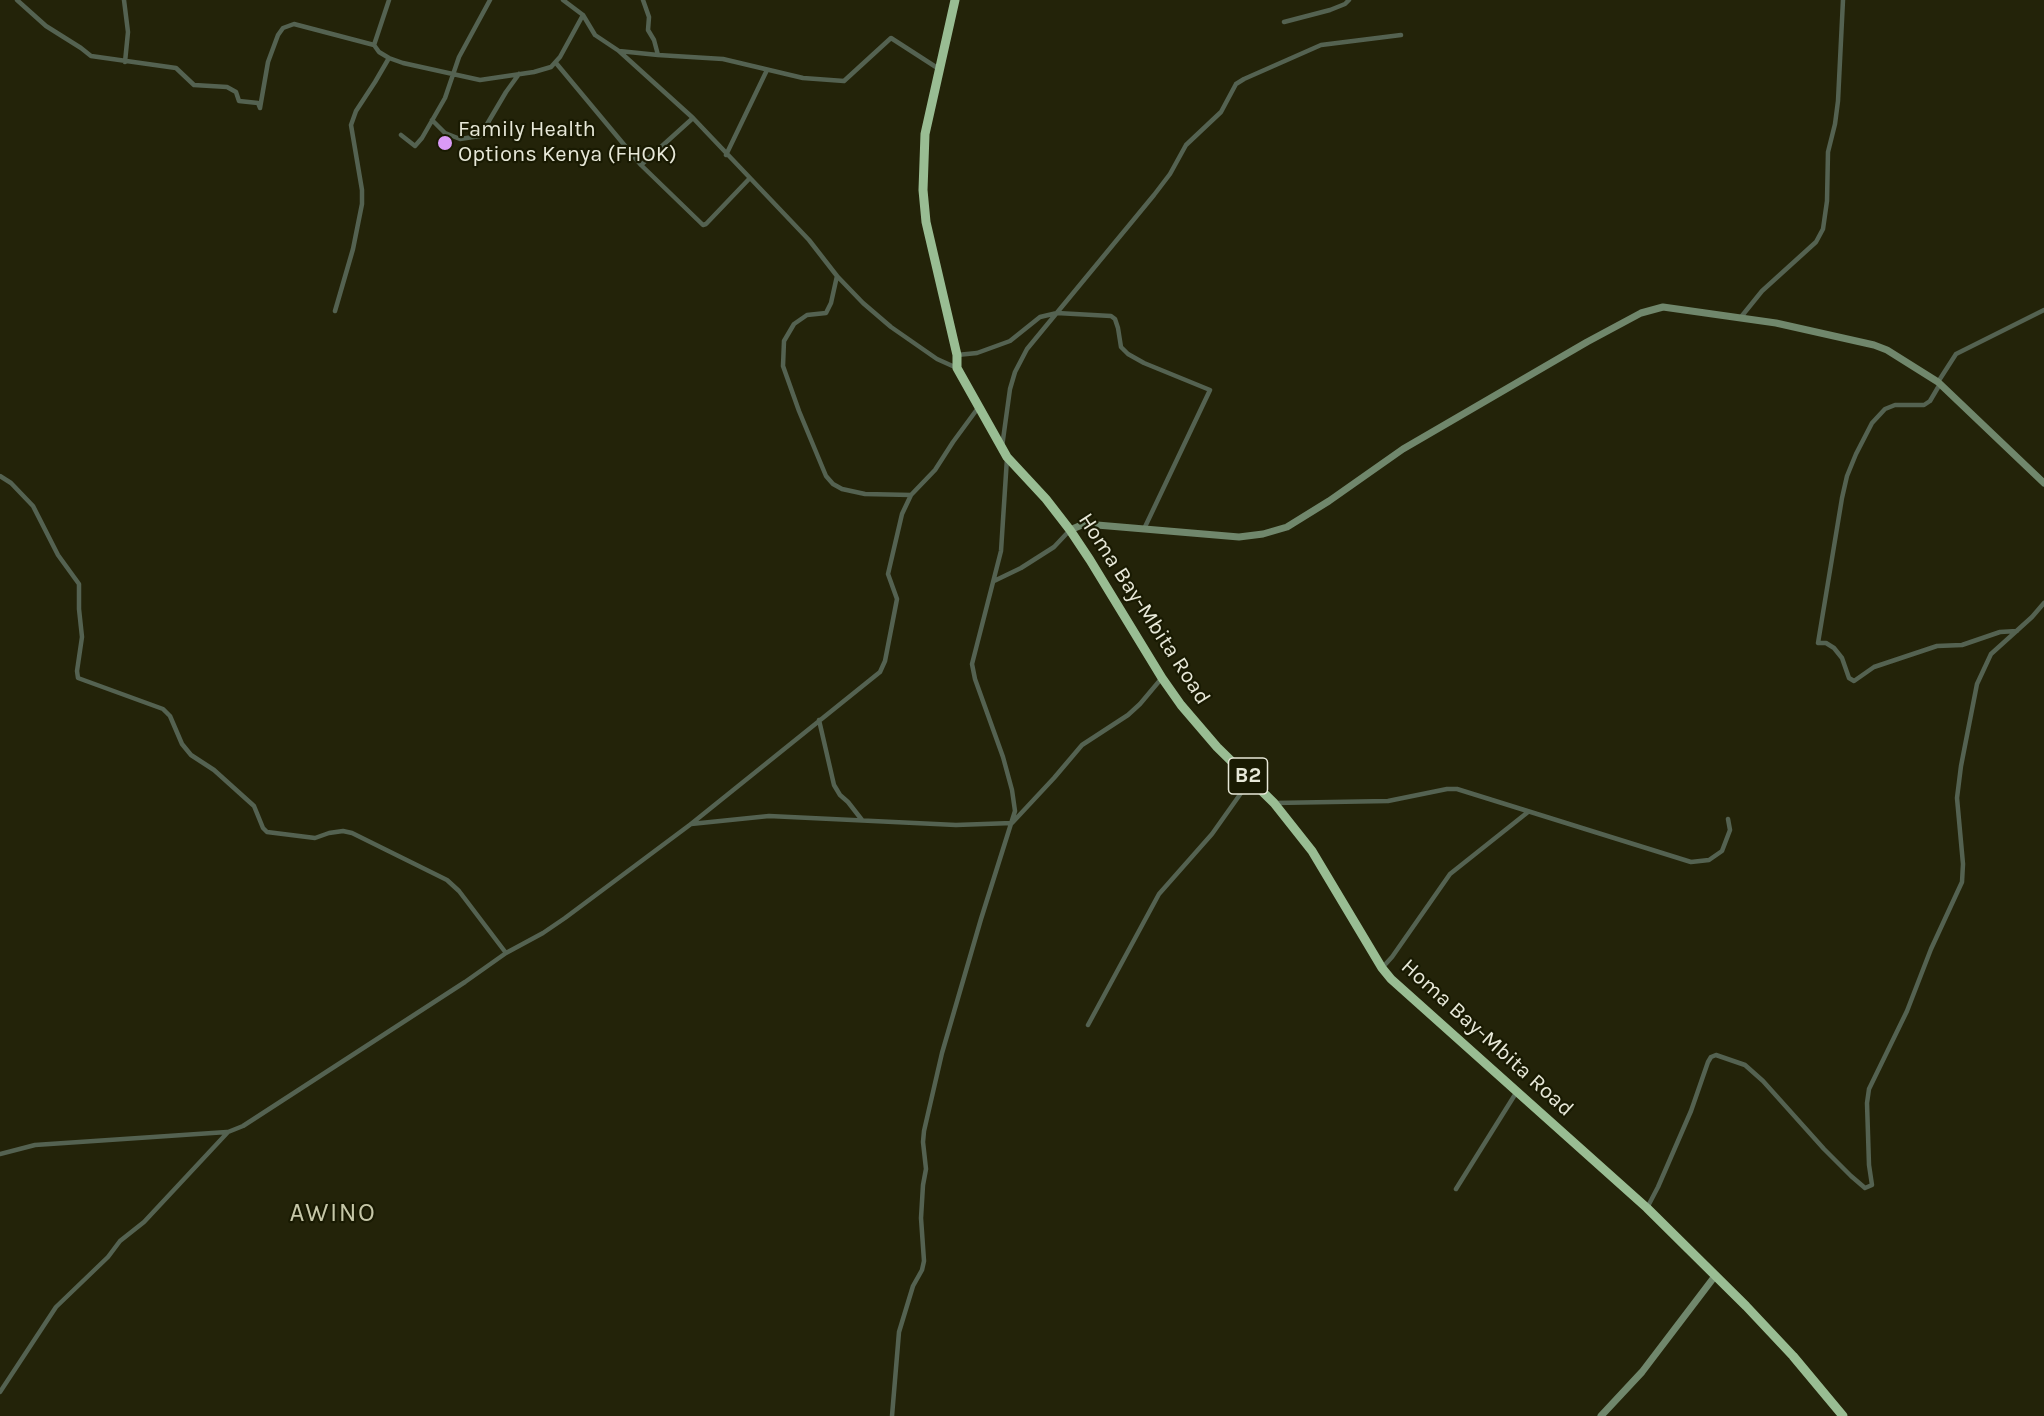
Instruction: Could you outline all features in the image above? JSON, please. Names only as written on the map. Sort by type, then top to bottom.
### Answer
[{"type":"highway","name":"Homa Bay-Mbita Road","points":[[956,0],[925,134],[923,190],[932,256],[957,355],[957,368],[1007,457],[1046,499],[1070,531],[1181,705],[1217,747],[1274,803],[1312,851],[1382,968],[1424,1010],[1647,1208],[1746,1306],[1793,1356],[1843,1416]]},
{"type":"street","points":[[18,0],[46,26],[91,56],[176,68],[194,85],[227,87],[236,93],[239,101],[258,104],[260,108],[268,62],[278,35],[283,28],[294,24],[374,45],[379,52],[389,58],[480,80],[547,69],[556,63],[583,15]]},
{"type":"street","points":[[124,0],[128,32],[125,62]]},
{"type":"street","points":[[374,45],[389,0]]},
{"type":"street","points":[[401,135],[415,146],[446,98],[462,49],[490,0]]},
{"type":"street","points":[[563,0],[583,15],[595,34],[619,51],[693,118],[809,240],[837,276],[863,303],[891,327],[937,359],[957,368]]},
{"type":"street","points":[[643,0],[649,17],[648,30],[654,40],[658,55]]},
{"type":"street","points":[[1284,22],[1330,10],[1349,0]]},
{"type":"street","points":[[1741,317],[1762,291],[1816,242],[1823,229],[1827,201],[1828,152],[1838,101],[1843,0]]},
{"type":"street","points":[[1002,447],[1010,389],[1015,372],[1027,349],[1170,174],[1186,145],[1221,112],[1236,84],[1321,45],[1401,36]]},
{"type":"street","points":[[619,51],[723,59],[803,78],[844,81],[891,38],[939,69]]},
{"type":"street","points":[[335,311],[353,249],[362,204],[362,190],[351,125],[356,111],[389,58]]},
{"type":"street","points":[[556,63],[642,165],[703,225],[749,178]]},
{"type":"street","points":[[726,155],[768,70]]},
{"type":"street","points":[[432,120],[445,133],[460,139],[480,136],[519,74]]},
{"type":"street","points":[[642,165],[693,118]]},
{"type":"street","points":[[837,276],[831,303],[826,313],[807,315],[794,324],[784,341],[783,366],[826,476],[833,484],[842,489],[865,494],[911,495]]},
{"type":"street","points":[[994,581],[1021,568],[1054,547],[1070,531],[1084,524],[1239,537],[1263,534],[1287,527],[1329,501],[1403,448],[1587,342],[1641,313],[1663,307],[1741,317],[1874,345],[1897,355],[1939,383],[2044,483]]},
{"type":"street","points":[[2017,631],[2000,632],[1962,645],[1937,646],[1874,667],[1854,681],[1850,678],[1842,658],[1834,648],[1826,643],[1818,642],[1847,476],[1872,423],[1885,409],[1895,405],[1924,405],[1930,401],[1956,354],[2044,310]]},
{"type":"street","points":[[957,355],[992,349],[1010,341],[1040,317],[1057,313],[1111,316],[1118,328],[1121,347],[1128,354],[1144,363],[1210,390],[1144,529]]},
{"type":"street","points":[[0,1154],[35,1144],[228,1132],[243,1126],[506,953],[543,933],[690,824],[883,667],[897,599],[889,579],[889,568],[902,514],[911,495],[935,470],[952,442],[978,408]]},
{"type":"street","points":[[892,1416],[899,1332],[913,1286],[924,1261],[921,1200],[926,1169],[922,1142],[925,1125],[942,1053],[1015,811],[1004,757],[975,679],[972,664],[1001,551],[1007,457]]},
{"type":"street","points":[[0,476],[11,483],[33,506],[58,555],[79,585],[82,637],[78,678],[163,709],[170,716],[182,744],[190,755],[214,770],[254,806],[267,832],[315,838],[343,831],[352,833],[447,880],[459,891],[506,953]]},
{"type":"street","points":[[1647,1208],[1691,1111],[1708,1062],[1716,1055],[1745,1065],[1851,1176],[1865,1188],[1872,1185],[1867,1103],[1869,1089],[1907,1011],[1931,949],[1960,888],[1963,864],[1957,798],[1973,702],[1981,675],[1991,654],[2038,612],[2044,603]]},
{"type":"street","points":[[690,824],[769,816],[956,825],[1012,823],[1082,745],[1128,715],[1162,678]]},
{"type":"street","points":[[819,720],[834,785],[862,820]]},
{"type":"street","points":[[1088,1024],[1160,894],[1212,834],[1251,780]]},
{"type":"street","points":[[1274,803],[1388,801],[1457,789],[1691,862],[1709,860],[1722,851],[1730,830],[1728,819]]},
{"type":"street","points":[[1382,968],[1450,874],[1528,812]]},
{"type":"street","points":[[1455,1189],[1516,1093]]},
{"type":"street","points":[[0,1392],[56,1307],[108,1257],[120,1240],[144,1222],[228,1132]]},
{"type":"street","points":[[1601,1416],[1626,1392],[1715,1276]]},
{"type":"place","name":"Family Health Options Kenya (FHOK)","points":[[445,143]]},
{"type":"district","name":"AWINO","points":[[333,1214]]}]
